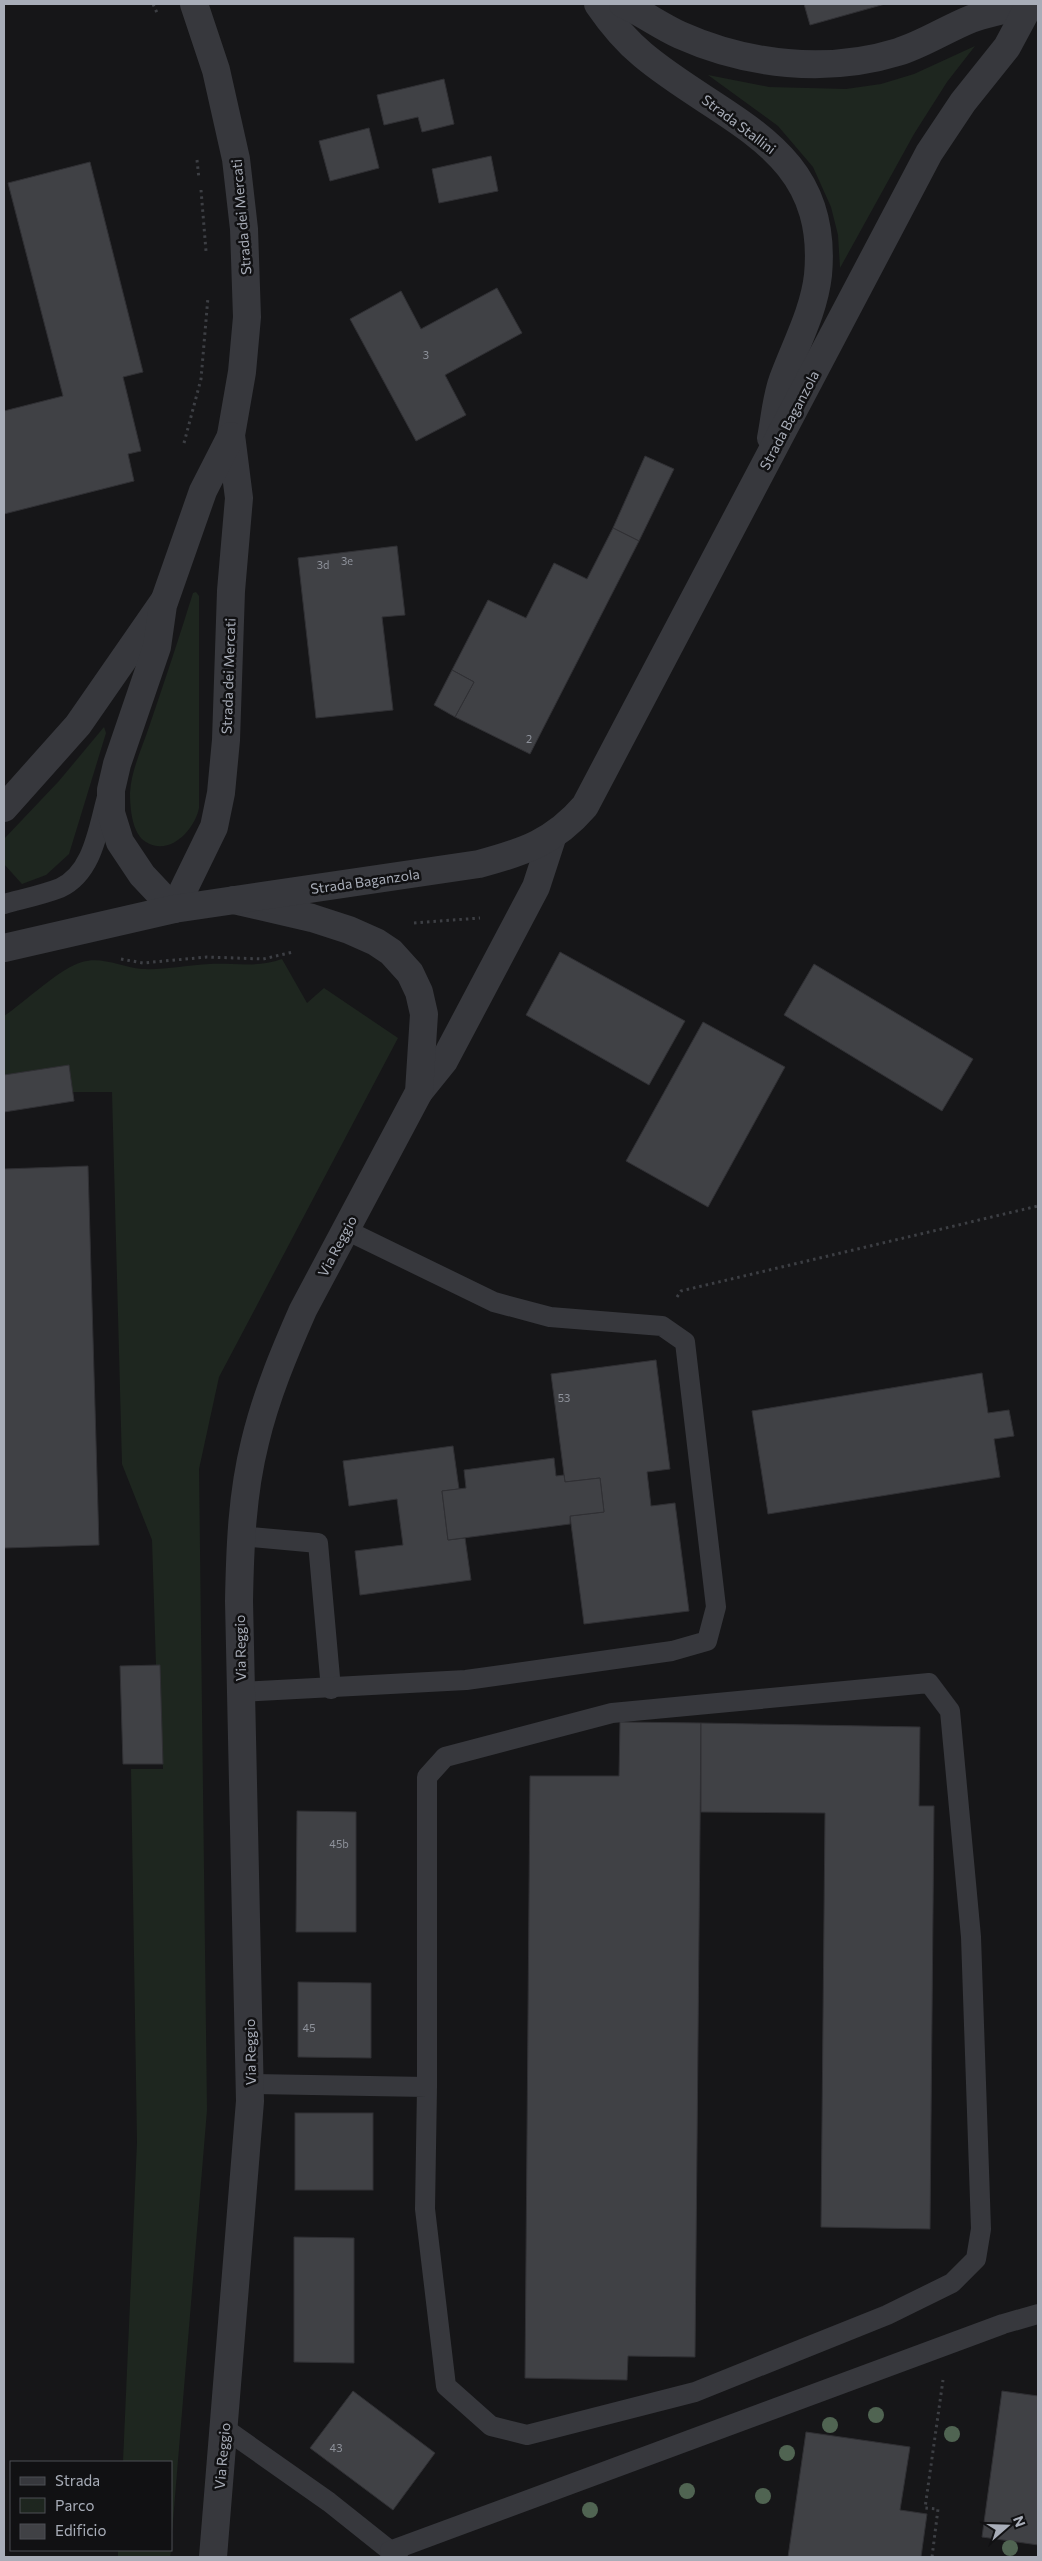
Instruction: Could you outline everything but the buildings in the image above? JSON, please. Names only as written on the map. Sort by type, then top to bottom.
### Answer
[{"type":"street","name":"Strada Stallini","points":[[598,4],[613,25],[643,56],[774,148],[801,182],[812,206],[818,247],[816,288],[809,313],[779,393],[772,436],[758,480]]},
{"type":"street","points":[[623,4],[664,28],[720,50],[764,60],[825,64],[863,61],[899,52],[972,18],[1021,4]]},
{"type":"street","name":"Strada Baganzola","points":[[174,909],[479,864],[520,853],[552,838],[570,825],[585,806],[929,153],[963,102],[1007,47],[1030,4]]},
{"type":"street","name":"Strada dei Mercati","points":[[198,11],[216,70],[232,135],[244,229],[246,332],[231,435],[239,498],[232,591],[226,740],[221,792],[214,827],[174,909],[142,875],[127,855],[116,833],[110,802],[116,764],[157,647],[166,597],[203,491],[231,435]]},
{"type":"street","name":"Strada dei Mercati","points":[[4,808],[59,748],[87,712],[166,597]]},
{"type":"street","points":[[419,1092],[444,1061],[536,887],[552,838]]},
{"type":"street","name":"Via Reggio","points":[[213,2557],[250,2084],[239,1600],[241,1536],[253,1450],[266,1402],[303,1310],[419,1092],[424,1025],[422,1002],[410,972],[391,952],[349,930],[312,918],[234,900]]},
{"type":"street","points":[[4,948],[174,909]]},
{"type":"lane","points":[[4,904],[60,887],[81,871],[92,847],[116,764]]},
{"type":"lane","points":[[242,1692],[331,1689],[466,1680],[672,1651],[707,1641],[716,1607],[685,1342],[662,1326],[550,1317],[494,1302],[346,1230]]},
{"type":"lane","points":[[241,1536],[318,1543],[331,1689]]},
{"type":"lane","points":[[929,1683],[950,1711],[971,1937],[981,2229],[976,2260],[952,2282],[887,2316],[695,2392],[527,2435],[491,2426],[446,2386],[424,2209],[427,2087],[427,1777],[445,1757],[612,1713],[929,1683]]},
{"type":"lane","points":[[250,2084],[427,2087]]},
{"type":"lane","points":[[224,2428],[329,2502],[394,2554],[1003,2324],[1038,2314]]},
{"type":"path","points":[[153,4],[160,20]]},
{"type":"path","points":[[196,156],[207,259]]},
{"type":"path","points":[[182,448],[201,379],[208,287]]},
{"type":"path","points":[[391,952],[405,928],[412,923],[494,917],[515,926]]},
{"type":"path","points":[[118,958],[143,963],[208,957],[263,959],[299,951]]},
{"type":"path","points":[[662,1326],[681,1291],[1038,1206]]},
{"type":"path","points":[[932,2557],[938,2509],[925,2508],[948,2345]]},
{"type":"green space","points":[[975,46],[947,82],[914,134],[840,268],[838,235],[831,207],[813,167],[778,126],[708,75],[769,87],[846,89],[881,84],[914,74]]},
{"type":"green space","points":[[196,592],[199,596],[199,808],[197,816],[180,839],[164,846],[155,846],[141,838],[135,827],[130,793],[132,776],[193,593]]},
{"type":"green space","points":[[104,727],[106,733],[69,854],[46,875],[22,884],[4,864],[4,839],[59,781]]},
{"type":"green space","points":[[282,959],[307,1003],[324,988],[398,1038],[219,1377],[199,1469],[207,2110],[172,2533],[172,2461],[123,2461],[137,2142],[131,1769],[163,1769],[160,1665],[156,1665],[152,1540],[122,1464],[112,1092],[73,1092],[69,1065],[4,1075],[4,1016],[63,971],[73,965],[89,960],[112,962],[142,969],[273,962]]},
{"type":"green space","points":[[118,2551],[171,2551],[170,2557],[118,2557]]}]
